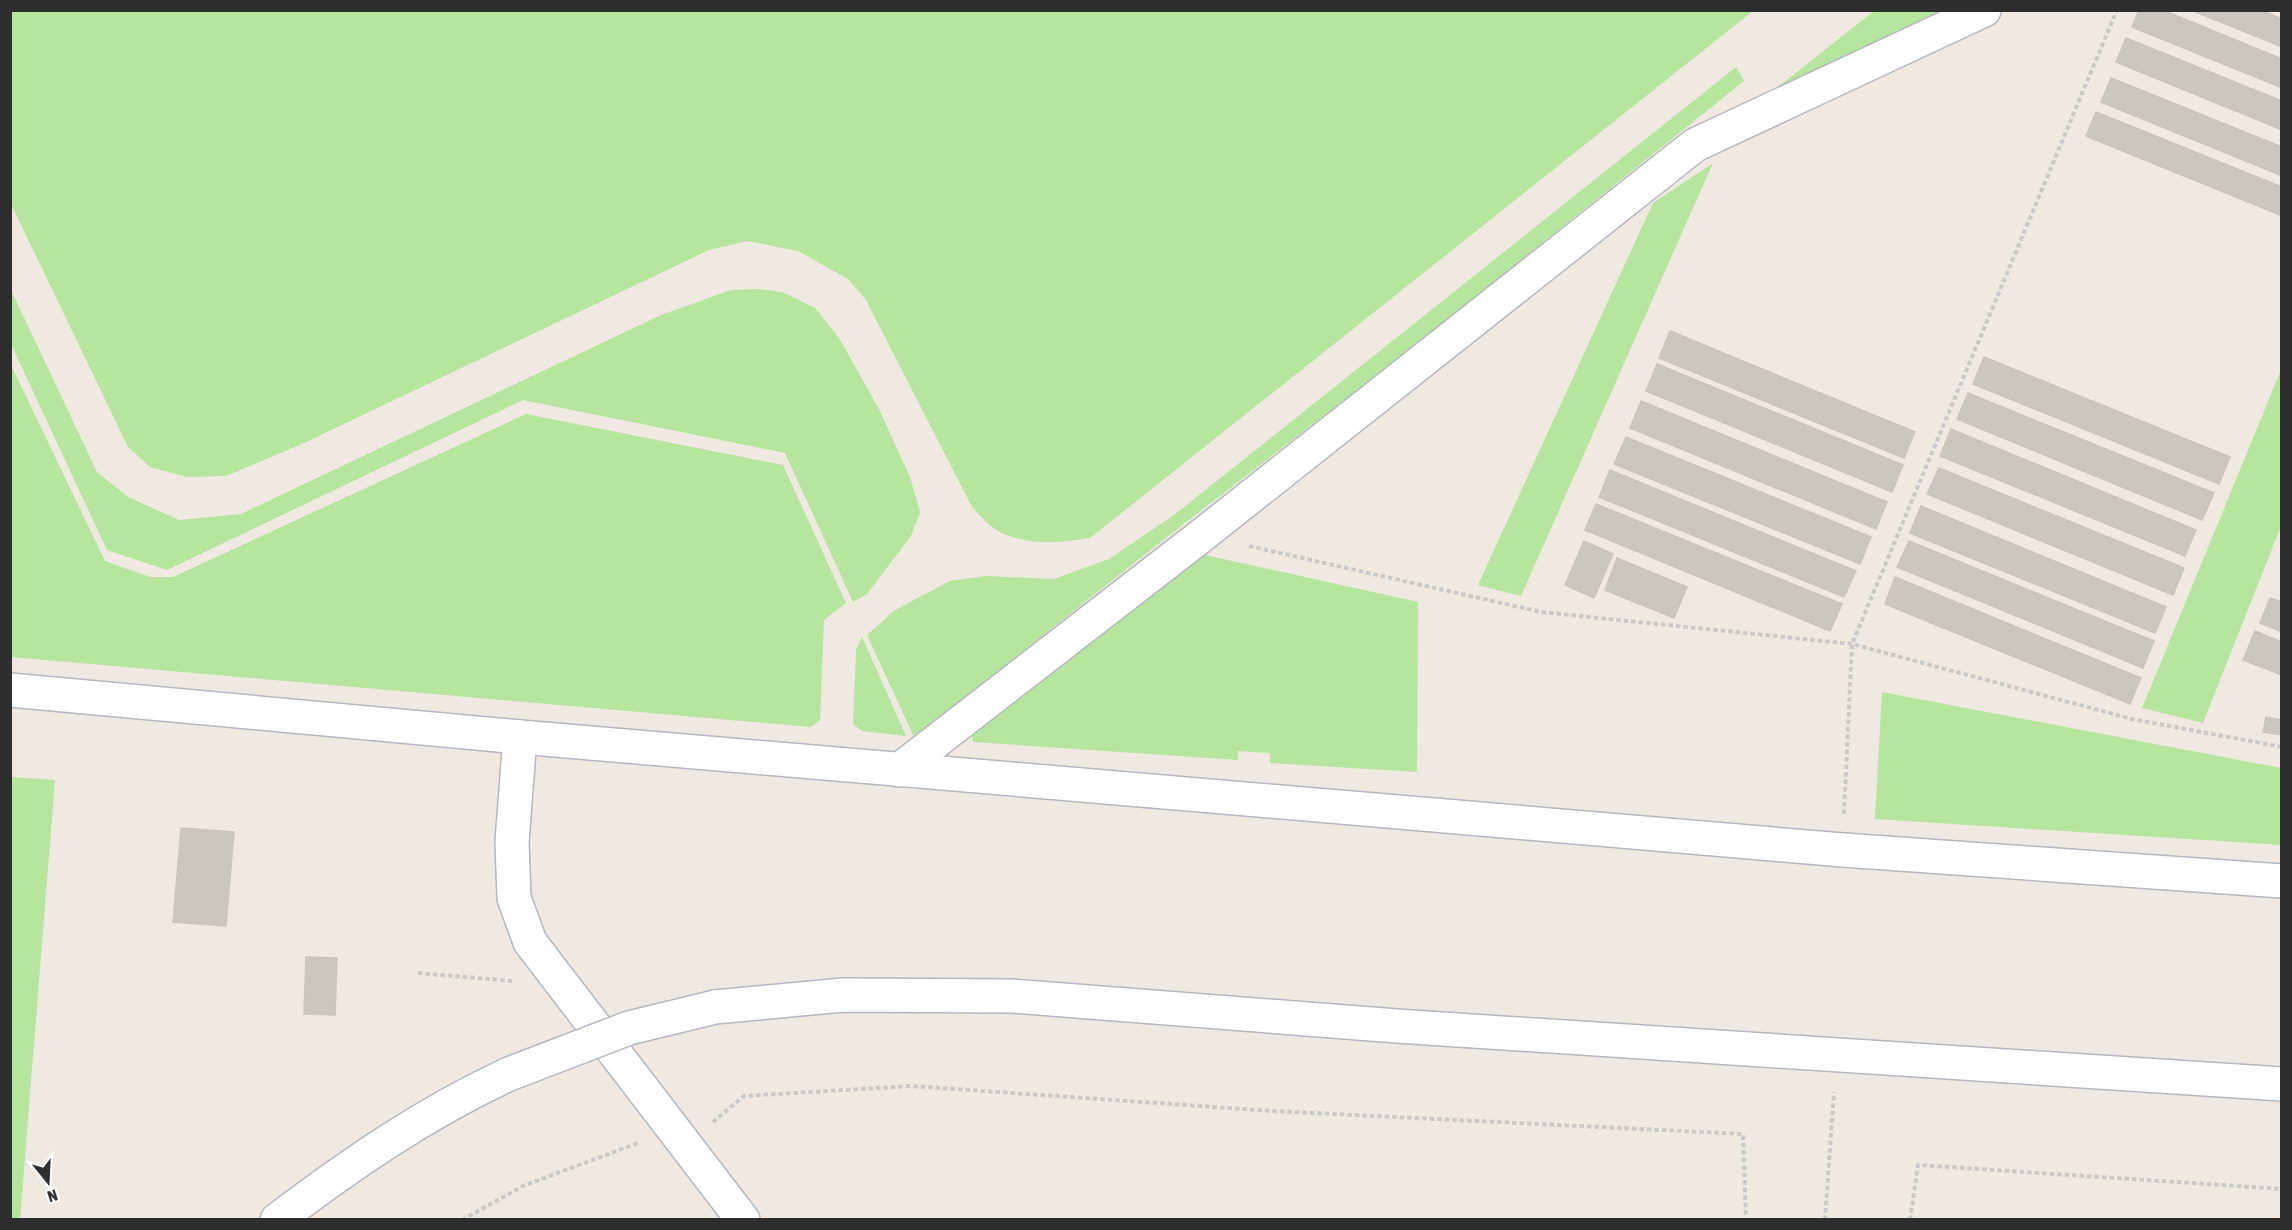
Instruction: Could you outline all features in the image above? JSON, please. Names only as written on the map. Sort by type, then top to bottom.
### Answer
[{"type":"street","points":[[899,770],[1201,536],[1695,145],[1983,10]]},
{"type":"street","points":[[10,690],[520,737],[1843,850],[2282,880]]},
{"type":"street","points":[[520,737],[512,842],[514,898],[530,942],[743,1220]]},
{"type":"street","points":[[277,1220],[401,1132],[458,1098],[564,1051],[629,1028],[715,1007],[843,995],[1012,996],[1409,1027],[2282,1084]]},
{"type":"path","points":[[1843,850],[1852,644],[2117,10]]},
{"type":"path","points":[[1201,536],[1541,612],[1852,644],[2132,719],[2282,747]]},
{"type":"path","points":[[418,973],[563,986]]},
{"type":"path","points":[[1825,1220],[1836,1056]]},
{"type":"path","points":[[462,1220],[523,1186],[645,1140],[677,1133],[744,1096],[911,1086],[1272,1111],[1743,1134],[1746,1220]]},
{"type":"path","points":[[1910,1220],[1918,1165],[2282,1189]]},
{"type":"green space","points":[[11,10],[1753,11],[1090,538],[1045,542],[1022,540],[1000,532],[972,507],[866,300],[848,279],[798,251],[747,241],[709,250],[302,444],[226,476],[187,477],[150,467],[128,447],[11,204]]},
{"type":"green space","points":[[1874,11],[1949,11],[1759,102]]},
{"type":"green space","points":[[1736,67],[1744,81],[1409,350],[914,737],[867,635],[895,610],[950,581],[985,576],[1054,579],[1109,559],[1174,515]]},
{"type":"green space","points":[[1713,163],[1521,596],[1478,585],[1653,203]]},
{"type":"green space","points":[[10,288],[97,472],[128,497],[179,520],[241,514],[661,315],[731,290],[757,289],[782,292],[815,308],[839,338],[879,409],[910,477],[920,512],[911,536],[867,594],[853,602],[785,453],[523,400],[167,570],[107,550],[11,344]]},
{"type":"green space","points":[[11,365],[105,561],[150,577],[173,577],[526,414],[783,465],[846,603],[824,620],[820,720],[811,727],[11,657]]},
{"type":"green space","points":[[2281,370],[2281,526],[2203,723],[2142,708]]},
{"type":"green space","points":[[1196,553],[1418,602],[1417,772],[1270,763],[1270,753],[1238,751],[1238,760],[973,742],[971,731]]},
{"type":"green space","points":[[862,637],[906,736],[862,731],[853,724],[856,650]]},
{"type":"green space","points":[[1882,692],[2281,768],[2281,845],[1875,819]]},
{"type":"green space","points":[[11,777],[55,780],[20,1220],[10,1219]]},
{"type":"building","points":[[2139,10],[2163,10],[2282,59],[2282,88],[2132,27]]},
{"type":"building","points":[[2191,10],[2261,10],[2282,19],[2282,47]]},
{"type":"building","points":[[2126,38],[2282,101],[2282,130],[2116,62]]},
{"type":"building","points":[[2111,78],[2282,147],[2282,176],[2101,102]]},
{"type":"building","points":[[2096,112],[2282,187],[2282,216],[2086,136]]},
{"type":"building","points":[[1670,331],[1915,432],[1904,458],[1659,358]]},
{"type":"building","points":[[1984,357],[2230,457],[2219,484],[1973,384]]},
{"type":"building","points":[[1657,364],[1903,465],[1892,492],[1646,391]]},
{"type":"building","points":[[1968,393],[2214,493],[2202,520],[1957,419]]},
{"type":"building","points":[[1641,401],[1887,502],[1876,529],[1630,428]]},
{"type":"building","points":[[1951,429],[2196,530],[2185,556],[1940,456]]},
{"type":"building","points":[[1626,437],[1871,537],[1860,564],[1614,464]]},
{"type":"building","points":[[1939,468],[2184,568],[2173,595],[1927,494]]},
{"type":"building","points":[[1610,470],[1856,571],[1844,597],[1599,497]]},
{"type":"building","points":[[1596,504],[1842,604],[1830,631],[1585,530]]},
{"type":"building","points":[[1921,506],[2166,607],[2155,633],[1910,533]]},
{"type":"building","points":[[1584,541],[1613,554],[1594,598],[1565,585]]},
{"type":"building","points":[[1909,541],[2154,641],[2143,668],[1897,567]]},
{"type":"building","points":[[1617,558],[1687,587],[1674,618],[1605,590]]},
{"type":"building","points":[[1895,577],[2141,678],[2130,704],[1885,604]]},
{"type":"building","points":[[2270,598],[2282,602],[2282,632],[2260,623]]},
{"type":"building","points":[[2255,631],[2282,642],[2282,675],[2243,660]]},
{"type":"building","points":[[2266,717],[2282,720],[2282,735],[2263,732]]},
{"type":"building","points":[[181,828],[234,832],[226,926],[173,922]]},
{"type":"building","points":[[306,957],[337,958],[335,1015],[304,1014]]}]
